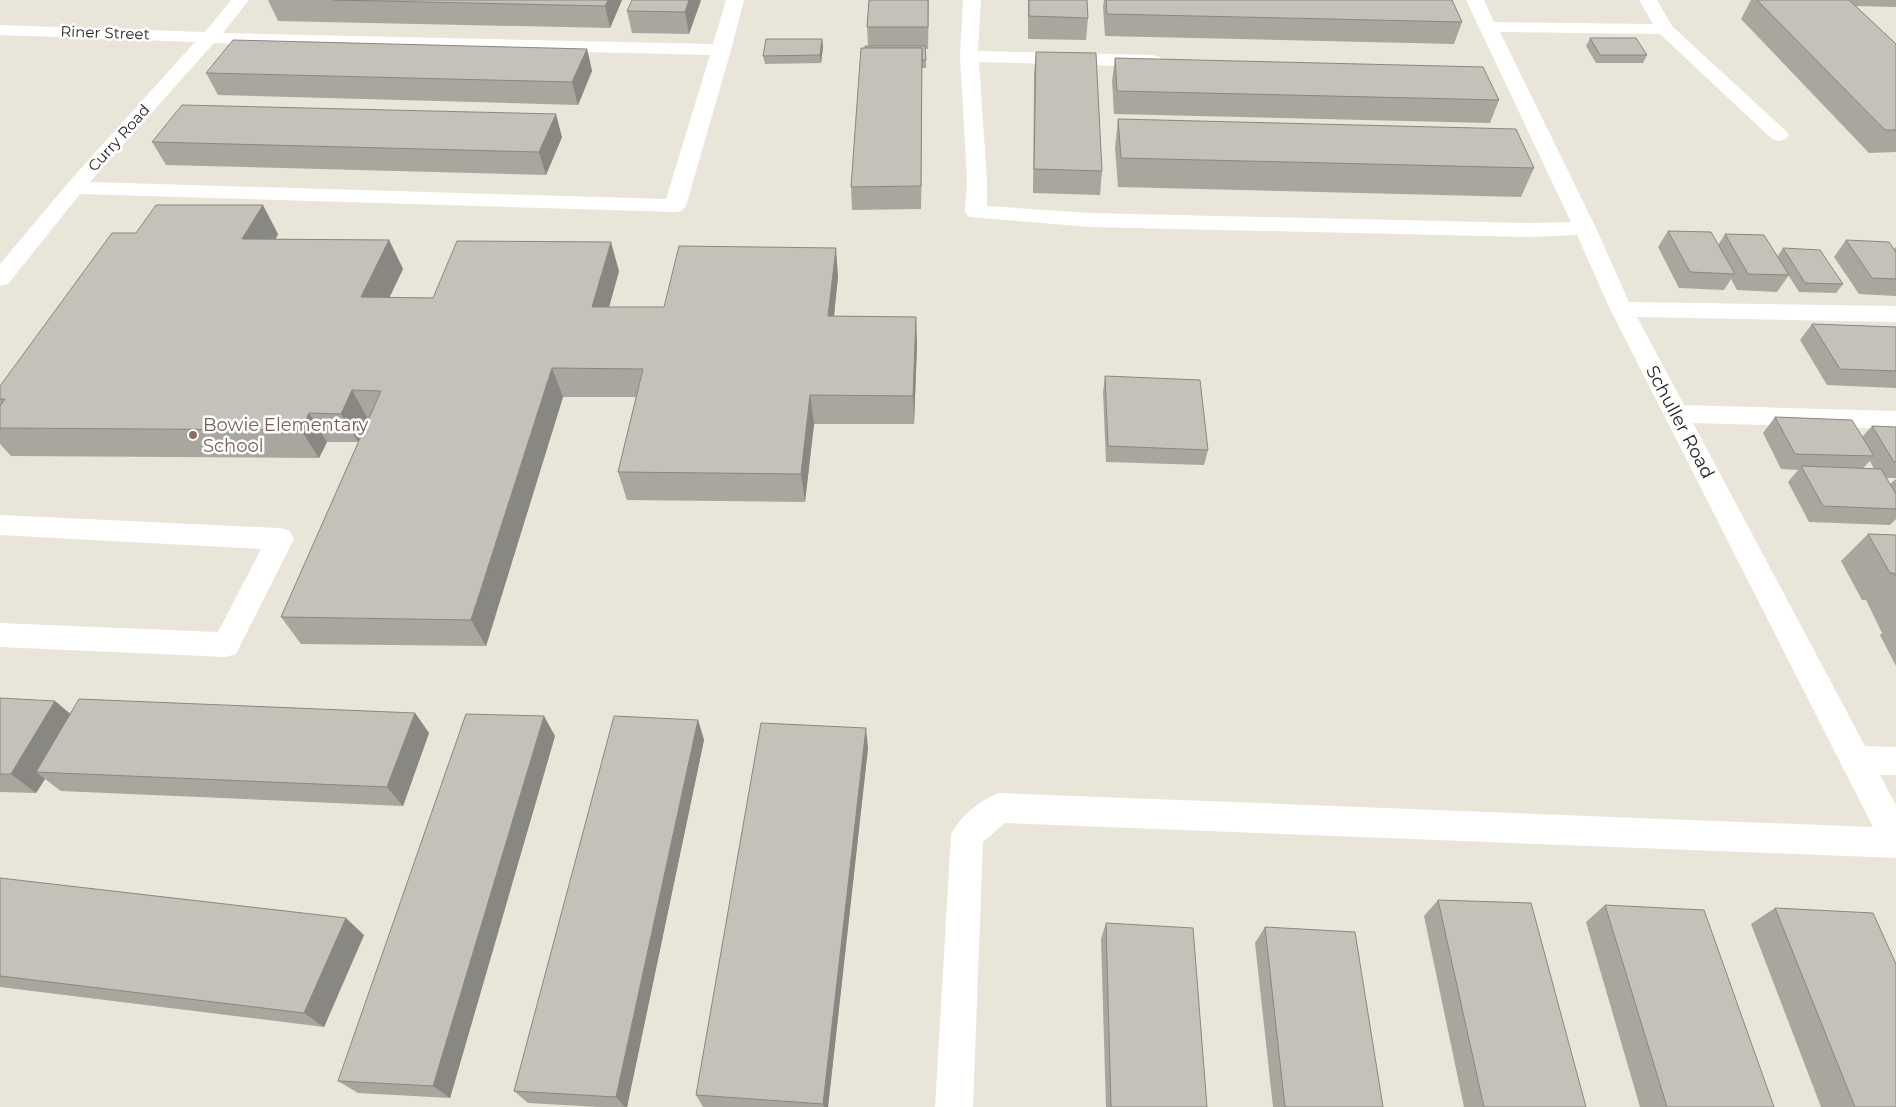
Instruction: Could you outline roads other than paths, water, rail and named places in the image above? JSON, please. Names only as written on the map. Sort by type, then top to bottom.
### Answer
[{"type":"street","name":"Curry Road","points":[[0,279],[8,258],[211,36],[240,0]]},
{"type":"street","points":[[74,188],[675,206],[736,0]]},
{"type":"street","points":[[972,0],[969,56],[977,181],[976,212],[1090,220],[1531,230],[1585,228]]},
{"type":"street","name":"Schuller Road","points":[[1476,0],[1488,27],[1500,72],[1585,228],[1621,308],[1896,838]]},
{"type":"street","points":[[1648,0],[1665,29],[1779,135]]},
{"type":"street","points":[[1488,27],[1665,29]]},
{"type":"street","name":"Riner Street","points":[[0,30],[211,36],[281,40],[722,50]]},
{"type":"street","points":[[969,56],[1166,62]]},
{"type":"street","points":[[1621,308],[1896,314]]},
{"type":"street","points":[[1676,414],[1896,420]]},
{"type":"street","points":[[0,525],[280,539],[226,645],[0,635]]},
{"type":"street","points":[[1856,760],[1896,761]]},
{"type":"street","points":[[954,1107],[967,835],[999,808],[1896,844]]},
{"type":"place","name":"Bowie Elementary School","points":[[193,435]]}]
